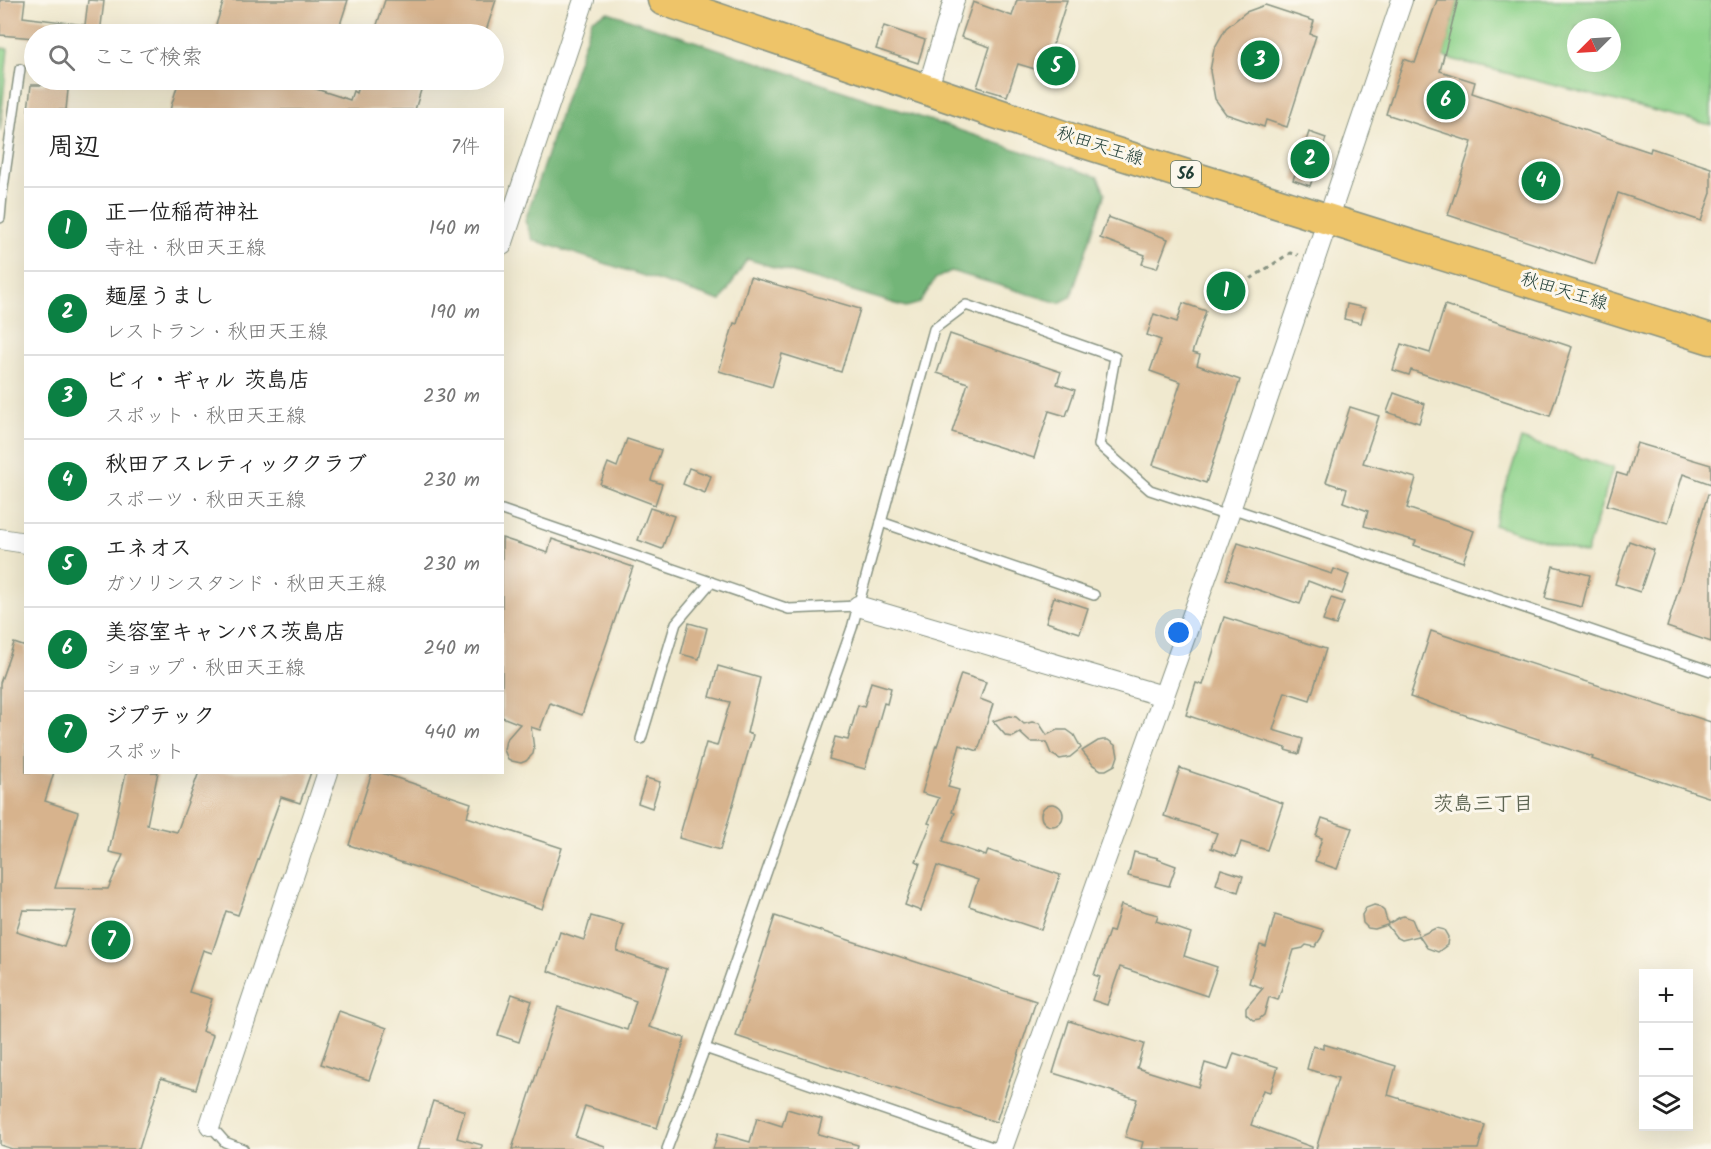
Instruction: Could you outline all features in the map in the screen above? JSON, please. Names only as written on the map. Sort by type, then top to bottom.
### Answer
[{"type":"main road","name":"秋田天王線","points":[[663,0],[1078,141],[1711,339]]},
{"type":"street","points":[[504,239],[584,0]]},
{"type":"street","points":[[927,91],[954,0]]},
{"type":"street","points":[[1000,1149],[1229,512],[1402,0]]},
{"type":"street","points":[[0,539],[24,543]]},
{"type":"street","points":[[858,606],[1163,696]]},
{"type":"street","points":[[210,1125],[327,774]]},
{"type":"lane","points":[[0,218],[1,195],[20,69]]},
{"type":"lane","points":[[668,1149],[852,628],[934,329],[966,305],[1115,357],[1099,445],[1150,490],[1229,512],[1711,671]]},
{"type":"lane","points":[[504,511],[789,609],[858,606]]},
{"type":"lane","points":[[881,522],[1094,595]]},
{"type":"lane","points":[[641,739],[676,623],[711,582]]},
{"type":"lane","points":[[705,1048],[1000,1149]]},
{"type":"lane","points":[[210,1125],[225,1142],[243,1149]]},
{"type":"path","points":[[1243,284],[1290,254],[1315,257]]},
{"type":"green space","points":[[1458,0],[1711,0],[1711,125],[1443,57]]},
{"type":"green space","points":[[608,12],[1098,177],[1105,193],[1071,297],[1059,303],[951,271],[935,279],[920,303],[906,307],[747,259],[721,301],[533,240],[525,221],[592,19]]},
{"type":"green space","points":[[0,48],[8,49],[0,131]]},
{"type":"green space","points":[[1521,439],[1613,468],[1586,554],[1494,525]]},
{"type":"building","points":[[0,0],[25,0],[23,17],[77,24],[24,24],[24,37],[0,35]]},
{"type":"building","points":[[88,0],[104,1],[101,24],[85,24]]},
{"type":"building","points":[[224,0],[348,0],[340,24],[216,24]]},
{"type":"building","points":[[385,0],[496,0],[488,24],[377,24]]},
{"type":"building","points":[[1017,0],[1067,0],[1050,54],[1060,57],[1055,75],[1018,64],[1007,96],[977,87],[990,47],[961,37],[973,2],[1012,16]]},
{"type":"building","points":[[1437,0],[1458,0],[1440,71],[1475,82],[1472,93],[1650,152],[1651,148],[1711,168],[1711,193],[1701,221],[1618,193],[1595,264],[1448,215],[1472,142],[1386,114],[1404,59],[1415,63]]},
{"type":"building","points":[[1265,5],[1314,21],[1310,34],[1316,36],[1287,127],[1266,120],[1264,127],[1226,114],[1215,99],[1210,71],[1214,49],[1226,28],[1246,12]]},
{"type":"building","points":[[884,26],[925,40],[918,63],[876,49]]},
{"type":"building","points":[[30,90],[68,90],[66,108],[28,108]]},
{"type":"building","points":[[176,90],[319,90],[350,100],[353,91],[356,93],[357,90],[421,90],[416,108],[171,108]]},
{"type":"building","points":[[1309,132],[1326,138],[1310,186],[1293,180]]},
{"type":"building","points":[[1108,217],[1168,239],[1157,268],[1142,264],[1145,255],[1100,238]]},
{"type":"building","points":[[750,277],[860,309],[841,372],[782,354],[772,387],[719,371],[734,323],[737,324]]},
{"type":"building","points":[[1236,277],[1244,293],[1217,309],[1208,290]]},
{"type":"building","points":[[1183,303],[1206,311],[1192,353],[1200,355],[1197,365],[1240,380],[1206,483],[1153,465],[1181,382],[1150,371],[1161,340],[1147,335],[1154,314],[1177,322]]},
{"type":"building","points":[[1347,304],[1365,308],[1361,323],[1344,319]]},
{"type":"building","points":[[1445,305],[1572,347],[1550,416],[1411,370],[1409,375],[1393,370],[1401,344],[1430,353]]},
{"type":"building","points":[[950,334],[1061,372],[1057,384],[1075,390],[1066,416],[1049,411],[1034,458],[952,432],[968,383],[937,373]]},
{"type":"building","points":[[1394,393],[1425,404],[1419,423],[1387,412]]},
{"type":"building","points":[[1350,407],[1379,416],[1363,463],[1416,478],[1407,508],[1474,531],[1463,562],[1414,545],[1416,541],[1364,526],[1368,511],[1343,502],[1347,489],[1326,482]]},
{"type":"building","points":[[627,439],[661,450],[651,480],[662,484],[655,505],[600,484],[608,463],[617,467]]},
{"type":"building","points":[[1637,443],[1711,465],[1711,484],[1683,474],[1668,523],[1607,505],[1617,473],[1627,476]]},
{"type":"building","points":[[689,468],[711,476],[705,493],[683,484]]},
{"type":"building","points":[[1708,494],[1711,494],[1711,642],[1667,627]]},
{"type":"building","points":[[650,508],[674,516],[662,549],[638,540]]},
{"type":"building","points":[[504,539],[548,553],[552,539],[633,567],[582,715],[550,703],[540,730],[531,727],[533,754],[521,763],[508,759],[504,750],[506,740],[520,724],[504,718]]},
{"type":"building","points":[[1629,541],[1654,550],[1640,592],[1615,584]]},
{"type":"building","points":[[1238,543],[1332,574],[1334,569],[1349,575],[1342,594],[1308,581],[1300,604],[1226,579]]},
{"type":"building","points":[[1553,566],[1590,575],[1582,607],[1545,598]]},
{"type":"building","points":[[1054,597],[1088,608],[1080,633],[1046,622]]},
{"type":"building","points":[[1331,598],[1344,602],[1336,625],[1323,621]]},
{"type":"building","points":[[1224,617],[1326,649],[1310,700],[1285,692],[1273,730],[1303,739],[1299,754],[1186,715],[1196,683],[1203,685]]},
{"type":"building","points":[[689,623],[707,628],[699,659],[681,654]]},
{"type":"building","points":[[1431,631],[1711,722],[1711,798],[1410,697]]},
{"type":"building","points":[[14,643],[24,646],[24,774],[53,774],[45,801],[78,812],[55,888],[108,889],[123,855],[109,852],[126,774],[158,774],[147,825],[177,832],[198,774],[310,774],[300,803],[281,797],[238,915],[226,911],[212,953],[203,950],[189,992],[212,999],[202,1031],[213,1035],[196,1089],[161,1078],[139,1149],[12,1149],[0,1145],[0,683]],"holes":[[[23,910],[76,911],[64,947],[16,932]]]},
{"type":"building","points":[[718,666],[760,678],[747,733],[753,735],[720,850],[679,838],[706,743],[717,746],[730,702],[710,697]]},
{"type":"building","points":[[961,674],[986,682],[980,699],[993,704],[978,751],[960,745],[948,787],[959,790],[952,812],[955,813],[943,841],[986,856],[988,850],[1060,875],[1041,930],[969,906],[978,880],[937,866],[921,911],[905,905],[920,863],[916,861],[931,824],[928,823],[939,798],[922,793]]},
{"type":"building","points":[[871,682],[891,688],[887,704],[884,703],[865,769],[829,759],[835,737],[848,740],[858,705],[864,707]]},
{"type":"building","points":[[1009,716],[1016,717],[1024,724],[1039,723],[1047,735],[1057,730],[1067,730],[1074,735],[1081,748],[1070,757],[1060,759],[1051,754],[1046,742],[1030,742],[1020,733],[1013,737],[1006,736],[993,721]]},
{"type":"building","points":[[1103,740],[1108,740],[1116,746],[1118,756],[1115,765],[1106,770],[1093,765],[1082,751]]},
{"type":"building","points":[[1180,768],[1283,803],[1267,850],[1241,842],[1236,857],[1211,848],[1217,833],[1164,816]]},
{"type":"building","points":[[371,774],[385,774],[471,803],[467,817],[562,848],[542,909],[349,845]]},
{"type":"building","points":[[646,778],[660,782],[652,808],[638,803]]},
{"type":"building","points":[[1052,804],[1060,807],[1063,815],[1060,823],[1052,826],[1044,823],[1041,815],[1044,807]]},
{"type":"building","points":[[1322,818],[1352,828],[1337,869],[1315,861],[1322,838],[1316,836]]},
{"type":"building","points":[[1134,852],[1158,858],[1176,866],[1169,886],[1128,876]]},
{"type":"building","points":[[1221,869],[1243,876],[1238,892],[1216,884]]},
{"type":"building","points":[[1121,905],[1158,915],[1156,921],[1191,933],[1184,956],[1217,967],[1207,996],[1120,967],[1107,1005],[1092,1000],[1100,977],[1094,975],[1109,931],[1113,932]]},
{"type":"building","points":[[1374,905],[1384,911],[1388,924],[1404,916],[1412,919],[1419,936],[1402,940],[1396,937],[1387,925],[1375,929],[1368,928],[1363,923],[1362,915],[1366,908]]},
{"type":"building","points":[[1275,915],[1324,930],[1315,947],[1306,945],[1294,950],[1278,1000],[1269,997],[1264,1015],[1253,1020],[1246,1014],[1246,1008],[1263,988],[1249,983],[1260,945],[1266,947]]},
{"type":"building","points":[[591,916],[624,925],[617,951],[668,968],[649,1027],[685,1038],[657,1128],[585,1106],[575,1136],[605,1146],[605,1149],[512,1149],[558,1007],[627,1030],[636,1001],[548,971],[560,932],[584,940]]},
{"type":"building","points":[[775,916],[1036,1001],[996,1122],[736,1036]]},
{"type":"building","points":[[1436,928],[1444,930],[1448,937],[1447,945],[1438,952],[1427,948],[1419,936]]},
{"type":"building","points":[[512,994],[532,1001],[519,1042],[498,1035]]},
{"type":"building","points":[[339,1011],[387,1028],[369,1080],[321,1064]]},
{"type":"building","points":[[1069,1021],[1144,1044],[1137,1068],[1198,1087],[1205,1063],[1228,1070],[1234,1053],[1278,1067],[1270,1092],[1263,1090],[1251,1125],[1312,1147],[1312,1149],[1141,1149],[1143,1142],[1125,1137],[1137,1099],[1053,1073]]},
{"type":"building","points":[[1323,1044],[1396,1066],[1388,1095],[1485,1125],[1478,1149],[1316,1149],[1338,1078],[1307,1069],[1313,1046],[1323,1049]]},
{"type":"building","points":[[433,1101],[465,1111],[457,1138],[482,1145],[482,1149],[418,1149]]},
{"type":"building","points":[[787,1109],[822,1119],[818,1134],[858,1145],[857,1149],[713,1149],[718,1133],[750,1142],[757,1118],[782,1126]]},
{"type":"place","name":"ビィ・ギャル 茨島店","points":[[1260,60]]},
{"type":"place","name":"エネオス","points":[[1056,66]]},
{"type":"place","name":"美容室キャンパス茨島店","points":[[1446,100]]},
{"type":"place","name":"麺屋うまし","points":[[1310,159]]},
{"type":"place","name":"秋田アスレティッククラブ","points":[[1541,181]]},
{"type":"place","name":"正一位稲荷神社","points":[[1226,291]]},
{"type":"place","name":"ジプテック","points":[[111,940]]},
{"type":"district","name":"茨島三丁目","points":[[1483,805]]}]
